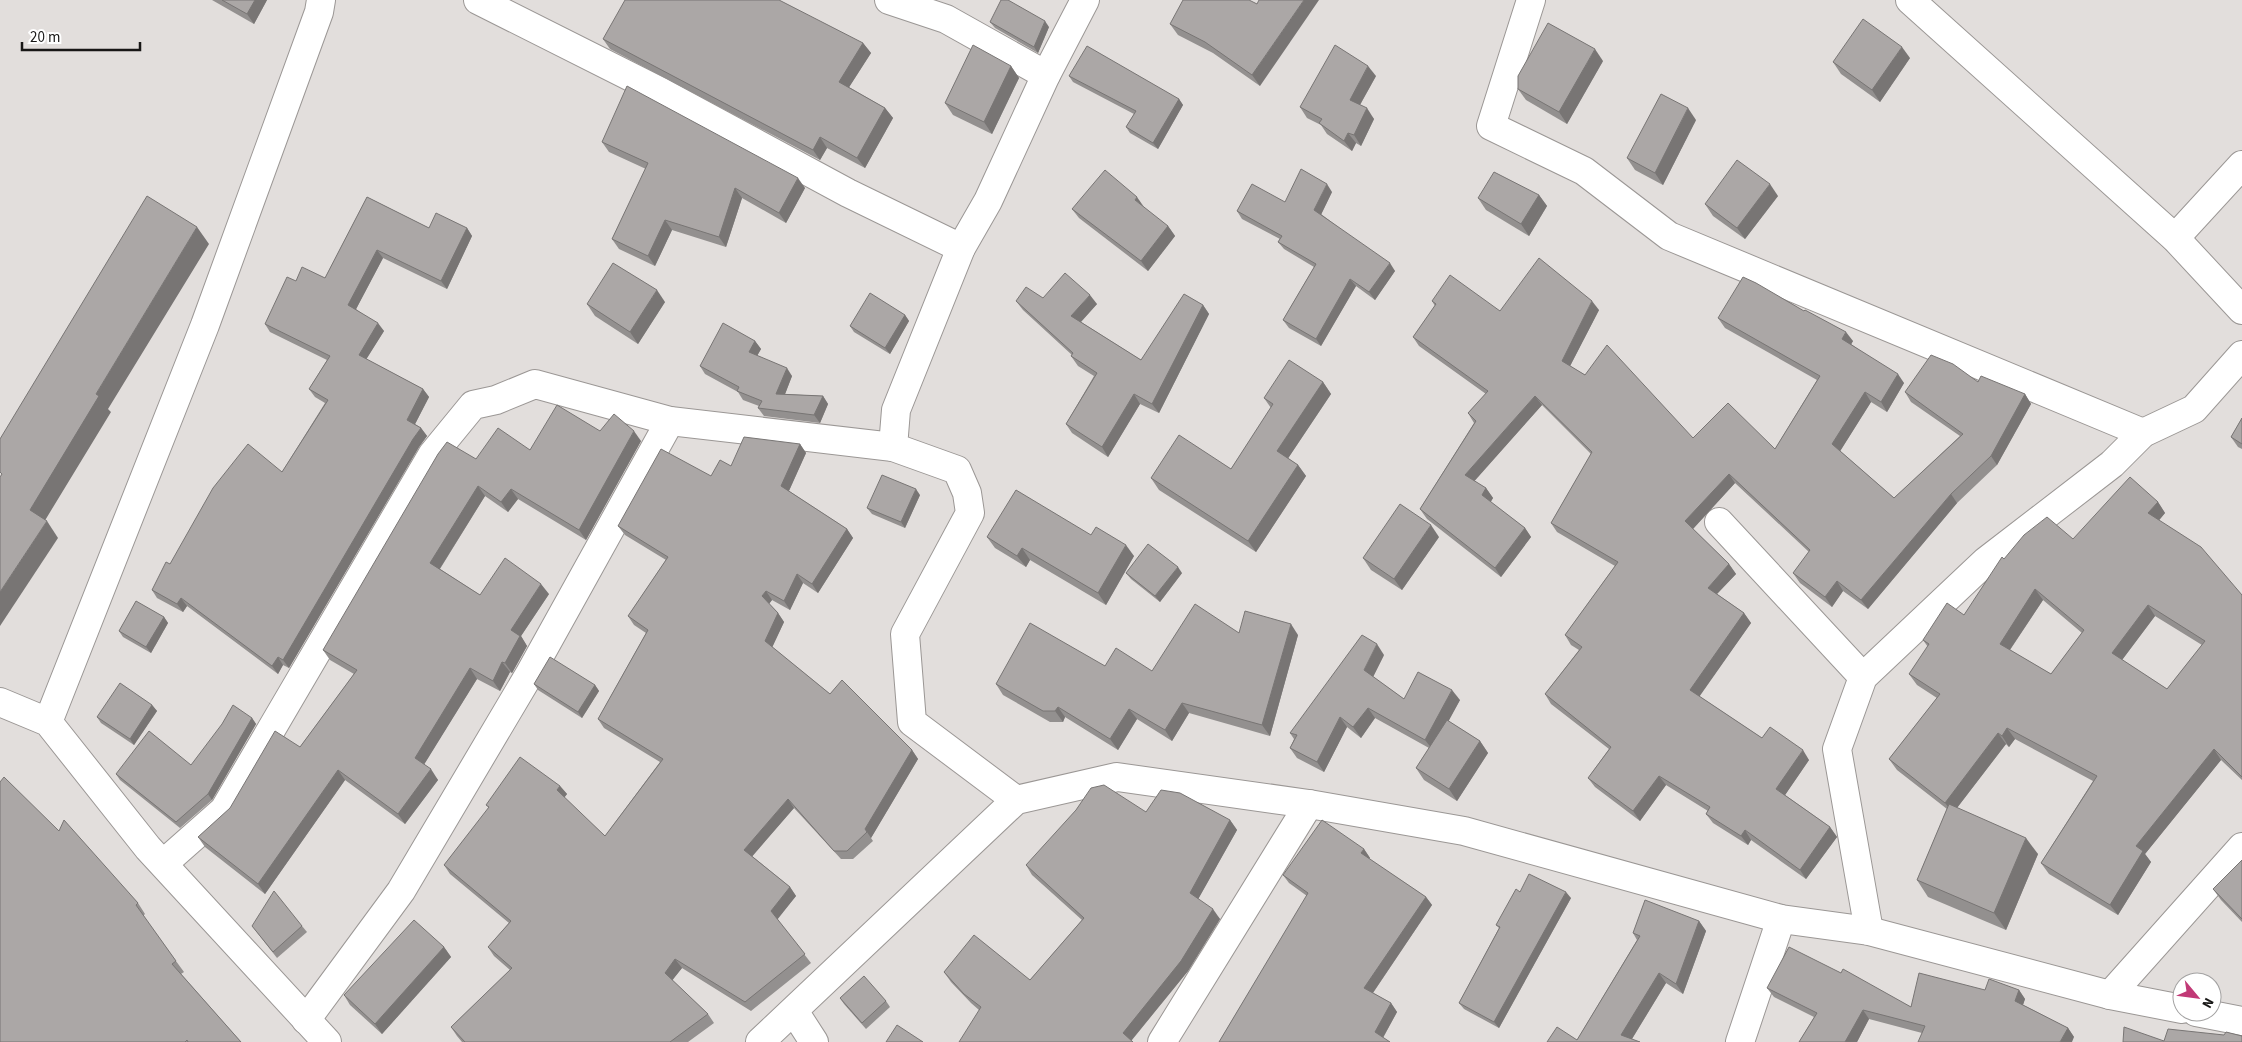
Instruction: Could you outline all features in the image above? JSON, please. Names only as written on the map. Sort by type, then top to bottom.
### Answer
[{"type":"street","points":[[48,722],[205,325],[320,12],[321,0]]},
{"type":"street","points":[[478,0],[661,92],[848,193],[961,248]]},
{"type":"street","points":[[889,0],[946,19],[1046,75]]},
{"type":"street","points":[[893,447],[896,410],[961,248],[988,201],[1046,75],[1086,0]]},
{"type":"street","points":[[1531,0],[1491,126],[1584,171],[1669,236],[2143,433]]},
{"type":"street","points":[[1910,0],[2175,238],[2242,310]]},
{"type":"street","points":[[2175,238],[2242,166]]},
{"type":"street","points":[[1869,931],[1837,749],[1863,677],[1986,561],[2112,464],[2143,433],[2194,409],[2242,355]]},
{"type":"street","points":[[164,863],[224,810],[432,455],[473,405],[496,400],[535,384],[670,421],[893,447],[957,470],[967,493],[970,513],[905,634],[912,722],[1016,800]]},
{"type":"street","points":[[306,1020],[401,891],[528,676],[670,421]]},
{"type":"street","points":[[1719,522],[1863,677]]},
{"type":"street","points":[[0,702],[48,722],[148,848],[164,863],[327,1042]]},
{"type":"street","points":[[760,1042],[1016,800],[1117,777],[1309,804],[1464,831],[1781,919],[1869,931],[2110,995],[2172,1007]]},
{"type":"street","points":[[1162,1042],[1309,804]]},
{"type":"street","points":[[2110,995],[2242,847]]},
{"type":"street","points":[[1740,1042],[1781,919]]},
{"type":"street","points":[[794,1010],[814,1042]]},
{"type":"street","points":[[2222,1017],[2242,1021]]},
{"type":"building","points":[[222,0],[255,0],[247,14]]},
{"type":"building","points":[[625,0],[779,0],[863,43],[839,82],[885,108],[857,158],[820,137],[813,150],[603,39]]},
{"type":"building","points":[[1001,0],[1008,0],[1045,21],[1034,47],[990,22]]},
{"type":"building","points":[[1183,0],[1249,0],[1257,4],[1259,0],[1304,0],[1252,75],[1205,42],[1170,24]]},
{"type":"building","points":[[1863,19],[1902,47],[1872,90],[1833,62]]},
{"type":"building","points":[[1548,23],[1595,49],[1559,112],[1518,89],[1518,76]]},
{"type":"building","points":[[973,45],[1011,66],[984,122],[945,103]]},
{"type":"building","points":[[1335,45],[1368,66],[1350,100],[1367,108],[1354,135],[1348,133],[1344,141],[1319,123],[1322,119],[1300,107]]},
{"type":"building","points":[[1087,46],[1179,99],[1153,143],[1126,127],[1136,111],[1069,76]]},
{"type":"building","points":[[627,86],[798,178],[779,213],[735,188],[719,237],[665,220],[648,256],[612,239],[648,163],[602,142]]},
{"type":"building","points":[[1661,94],[1688,108],[1655,173],[1627,158]]},
{"type":"building","points":[[1737,160],[1770,184],[1737,228],[1705,204]]},
{"type":"building","points":[[1301,169],[1327,184],[1314,210],[1390,263],[1369,292],[1350,279],[1316,339],[1283,320],[1316,264],[1278,242],[1282,236],[1237,211],[1252,184],[1285,202]]},
{"type":"building","points":[[1105,170],[1137,197],[1135,200],[1168,226],[1141,261],[1072,209]]},
{"type":"building","points":[[1494,172],[1539,195],[1521,224],[1478,198]]},
{"type":"building","points":[[147,196],[197,227],[96,394],[99,396],[30,510],[47,521],[0,592],[0,477],[2,474],[0,472],[0,439]]},
{"type":"building","points":[[367,197],[429,228],[436,213],[467,228],[441,281],[377,250],[348,305],[378,323],[359,355],[423,389],[407,420],[421,428],[283,660],[278,657],[272,666],[181,598],[177,604],[152,590],[166,562],[170,564],[213,488],[248,444],[282,472],[328,400],[309,389],[330,356],[265,324],[287,277],[296,281],[302,267],[325,278]]},
{"type":"building","points":[[1539,258],[1592,301],[1562,361],[1585,375],[1607,345],[1693,438],[1728,403],[1775,449],[1820,376],[1718,318],[1743,277],[1846,332],[1842,339],[1898,374],[1881,402],[1865,392],[1832,444],[1894,498],[1963,434],[1905,392],[1931,355],[1953,364],[1978,382],[1981,376],[2025,394],[1991,456],[1951,494],[1861,600],[1837,581],[1825,597],[1793,573],[1810,550],[1729,474],[1685,521],[1729,564],[1708,588],[1744,613],[1690,690],[1762,738],[1770,727],[1803,750],[1776,789],[1830,827],[1800,870],[1745,830],[1741,836],[1706,814],[1710,807],[1659,776],[1633,811],[1588,778],[1611,747],[1545,694],[1582,647],[1565,635],[1618,562],[1551,523],[1592,452],[1535,396],[1465,475],[1486,488],[1482,495],[1525,528],[1495,568],[1420,509],[1476,421],[1468,413],[1488,391],[1413,337],[1436,304],[1432,301],[1450,275],[1500,311]]},
{"type":"building","points":[[613,263],[657,290],[630,332],[587,304]]},
{"type":"building","points":[[1065,273],[1090,295],[1071,316],[1141,360],[1184,294],[1203,305],[1152,404],[1134,394],[1102,447],[1066,424],[1097,373],[1071,356],[1073,353],[1016,301],[1026,287],[1043,298]]},
{"type":"building","points":[[870,293],[905,315],[885,348],[850,326]]},
{"type":"building","points":[[723,323],[755,341],[749,352],[787,368],[776,394],[823,396],[814,415],[758,408],[762,401],[737,391],[739,387],[700,366]]},
{"type":"building","points":[[1289,360],[1323,382],[1277,451],[1298,465],[1248,541],[1151,478],[1179,435],[1231,469],[1273,404],[1264,398]]},
{"type":"building","points":[[557,405],[600,431],[614,414],[634,431],[579,530],[511,489],[501,502],[478,486],[430,563],[480,595],[505,558],[541,584],[511,630],[520,636],[505,663],[502,662],[493,681],[470,668],[415,758],[431,769],[398,814],[338,770],[258,884],[198,837],[230,808],[275,731],[300,747],[357,670],[323,650],[438,454],[447,442],[476,459],[498,428],[530,450]]},
{"type":"building","points":[[2242,418],[2242,444],[2231,437]]},
{"type":"building","points":[[744,437],[800,444],[781,486],[847,529],[812,584],[797,574],[784,601],[766,591],[762,596],[778,613],[765,641],[830,694],[842,680],[912,750],[865,829],[867,832],[847,851],[834,851],[788,799],[744,850],[790,887],[771,911],[805,954],[745,1002],[675,959],[665,973],[708,1014],[670,1042],[465,1042],[451,1027],[512,968],[488,947],[511,921],[444,865],[489,807],[486,805],[520,757],[560,786],[557,790],[605,836],[663,759],[598,719],[648,630],[628,616],[668,557],[618,526],[661,449],[711,476],[720,460],[731,466]]},
{"type":"building","points":[[882,475],[916,489],[901,522],[867,508]]},
{"type":"building","points":[[2130,477],[2158,502],[2148,513],[2201,547],[2242,595],[2242,777],[2214,749],[2136,846],[2143,851],[2110,905],[2041,863],[2097,776],[2007,728],[2002,736],[1998,733],[1945,803],[1889,759],[1940,694],[1909,674],[1929,644],[1923,640],[1947,603],[1964,615],[2002,557],[2004,559],[2024,535],[2047,517],[2073,539]],"holes":[[[2035,589],[2084,630],[2051,674],[2000,644]],[[2148,605],[2205,641],[2167,689],[2112,653]]]},
{"type":"building","points":[[1016,490],[1091,535],[1096,527],[1126,545],[1098,593],[1022,548],[1017,556],[987,537]]},
{"type":"building","points":[[1400,504],[1431,525],[1394,579],[1363,558]]},
{"type":"building","points":[[1148,544],[1178,567],[1155,596],[1126,573]]},
{"type":"building","points":[[136,601],[164,617],[146,647],[119,631]]},
{"type":"building","points":[[1195,604],[1239,633],[1245,611],[1291,624],[1262,725],[1182,703],[1165,730],[1129,709],[1110,739],[1058,707],[1055,711],[1043,711],[996,684],[1030,623],[1105,666],[1116,648],[1152,671]]},
{"type":"building","points":[[1362,635],[1377,644],[1364,670],[1404,699],[1418,672],[1452,690],[1425,740],[1368,708],[1353,727],[1340,717],[1317,762],[1290,748],[1297,735],[1290,733]]},
{"type":"building","points":[[550,657],[595,685],[578,712],[534,684]]},
{"type":"building","points":[[120,683],[152,705],[130,739],[97,717]]},
{"type":"building","points":[[233,705],[252,718],[208,794],[176,822],[116,774],[149,731],[191,765],[222,724]]},
{"type":"building","points":[[1447,720],[1480,741],[1449,789],[1416,768]]},
{"type":"building","points":[[4,777],[59,831],[64,820],[138,903],[136,905],[176,961],[172,964],[241,1042],[188,1042],[187,1040],[185,1042],[0,1042],[0,782]]},
{"type":"building","points":[[1104,785],[1146,812],[1161,790],[1180,793],[1230,820],[1190,893],[1213,909],[1181,961],[1123,1033],[1133,1042],[959,1042],[981,1007],[964,994],[944,972],[974,935],[1030,980],[1084,918],[1026,865],[1076,810],[1091,788]]},
{"type":"building","points":[[1949,804],[2026,838],[1994,913],[1917,880]]},
{"type":"building","points":[[1322,820],[1364,849],[1361,853],[1426,897],[1364,988],[1391,1003],[1375,1032],[1390,1042],[1219,1042],[1308,893],[1283,875]]},
{"type":"building","points":[[2242,860],[2242,919],[2213,889]]},
{"type":"building","points":[[1529,874],[1566,892],[1494,1022],[1459,1003],[1500,927],[1496,925],[1516,889],[1520,892]]},
{"type":"building","points":[[274,891],[302,926],[273,952],[252,926]]},
{"type":"building","points":[[1645,900],[1699,921],[1676,984],[1659,973],[1621,1035],[1640,1042],[1547,1042],[1557,1027],[1577,1040],[1640,936],[1633,933]]},
{"type":"building","points":[[414,920],[444,947],[375,1024],[344,995]]},
{"type":"building","points":[[1789,947],[1841,973],[1843,969],[1911,1007],[1919,973],[1985,990],[1989,979],[2019,990],[2015,1001],[2068,1028],[2060,1042],[1918,1042],[1925,1026],[1863,1010],[1845,1042],[1799,1042],[1817,1013],[1767,988]]},
{"type":"building","points":[[864,976],[886,1001],[862,1023],[840,998]]},
{"type":"building","points":[[897,1025],[923,1042],[886,1042]]},
{"type":"building","points":[[2124,1027],[2164,1041],[2168,1029],[2224,1035],[2226,1032],[2242,1036],[2242,1042],[2123,1042]]}]
